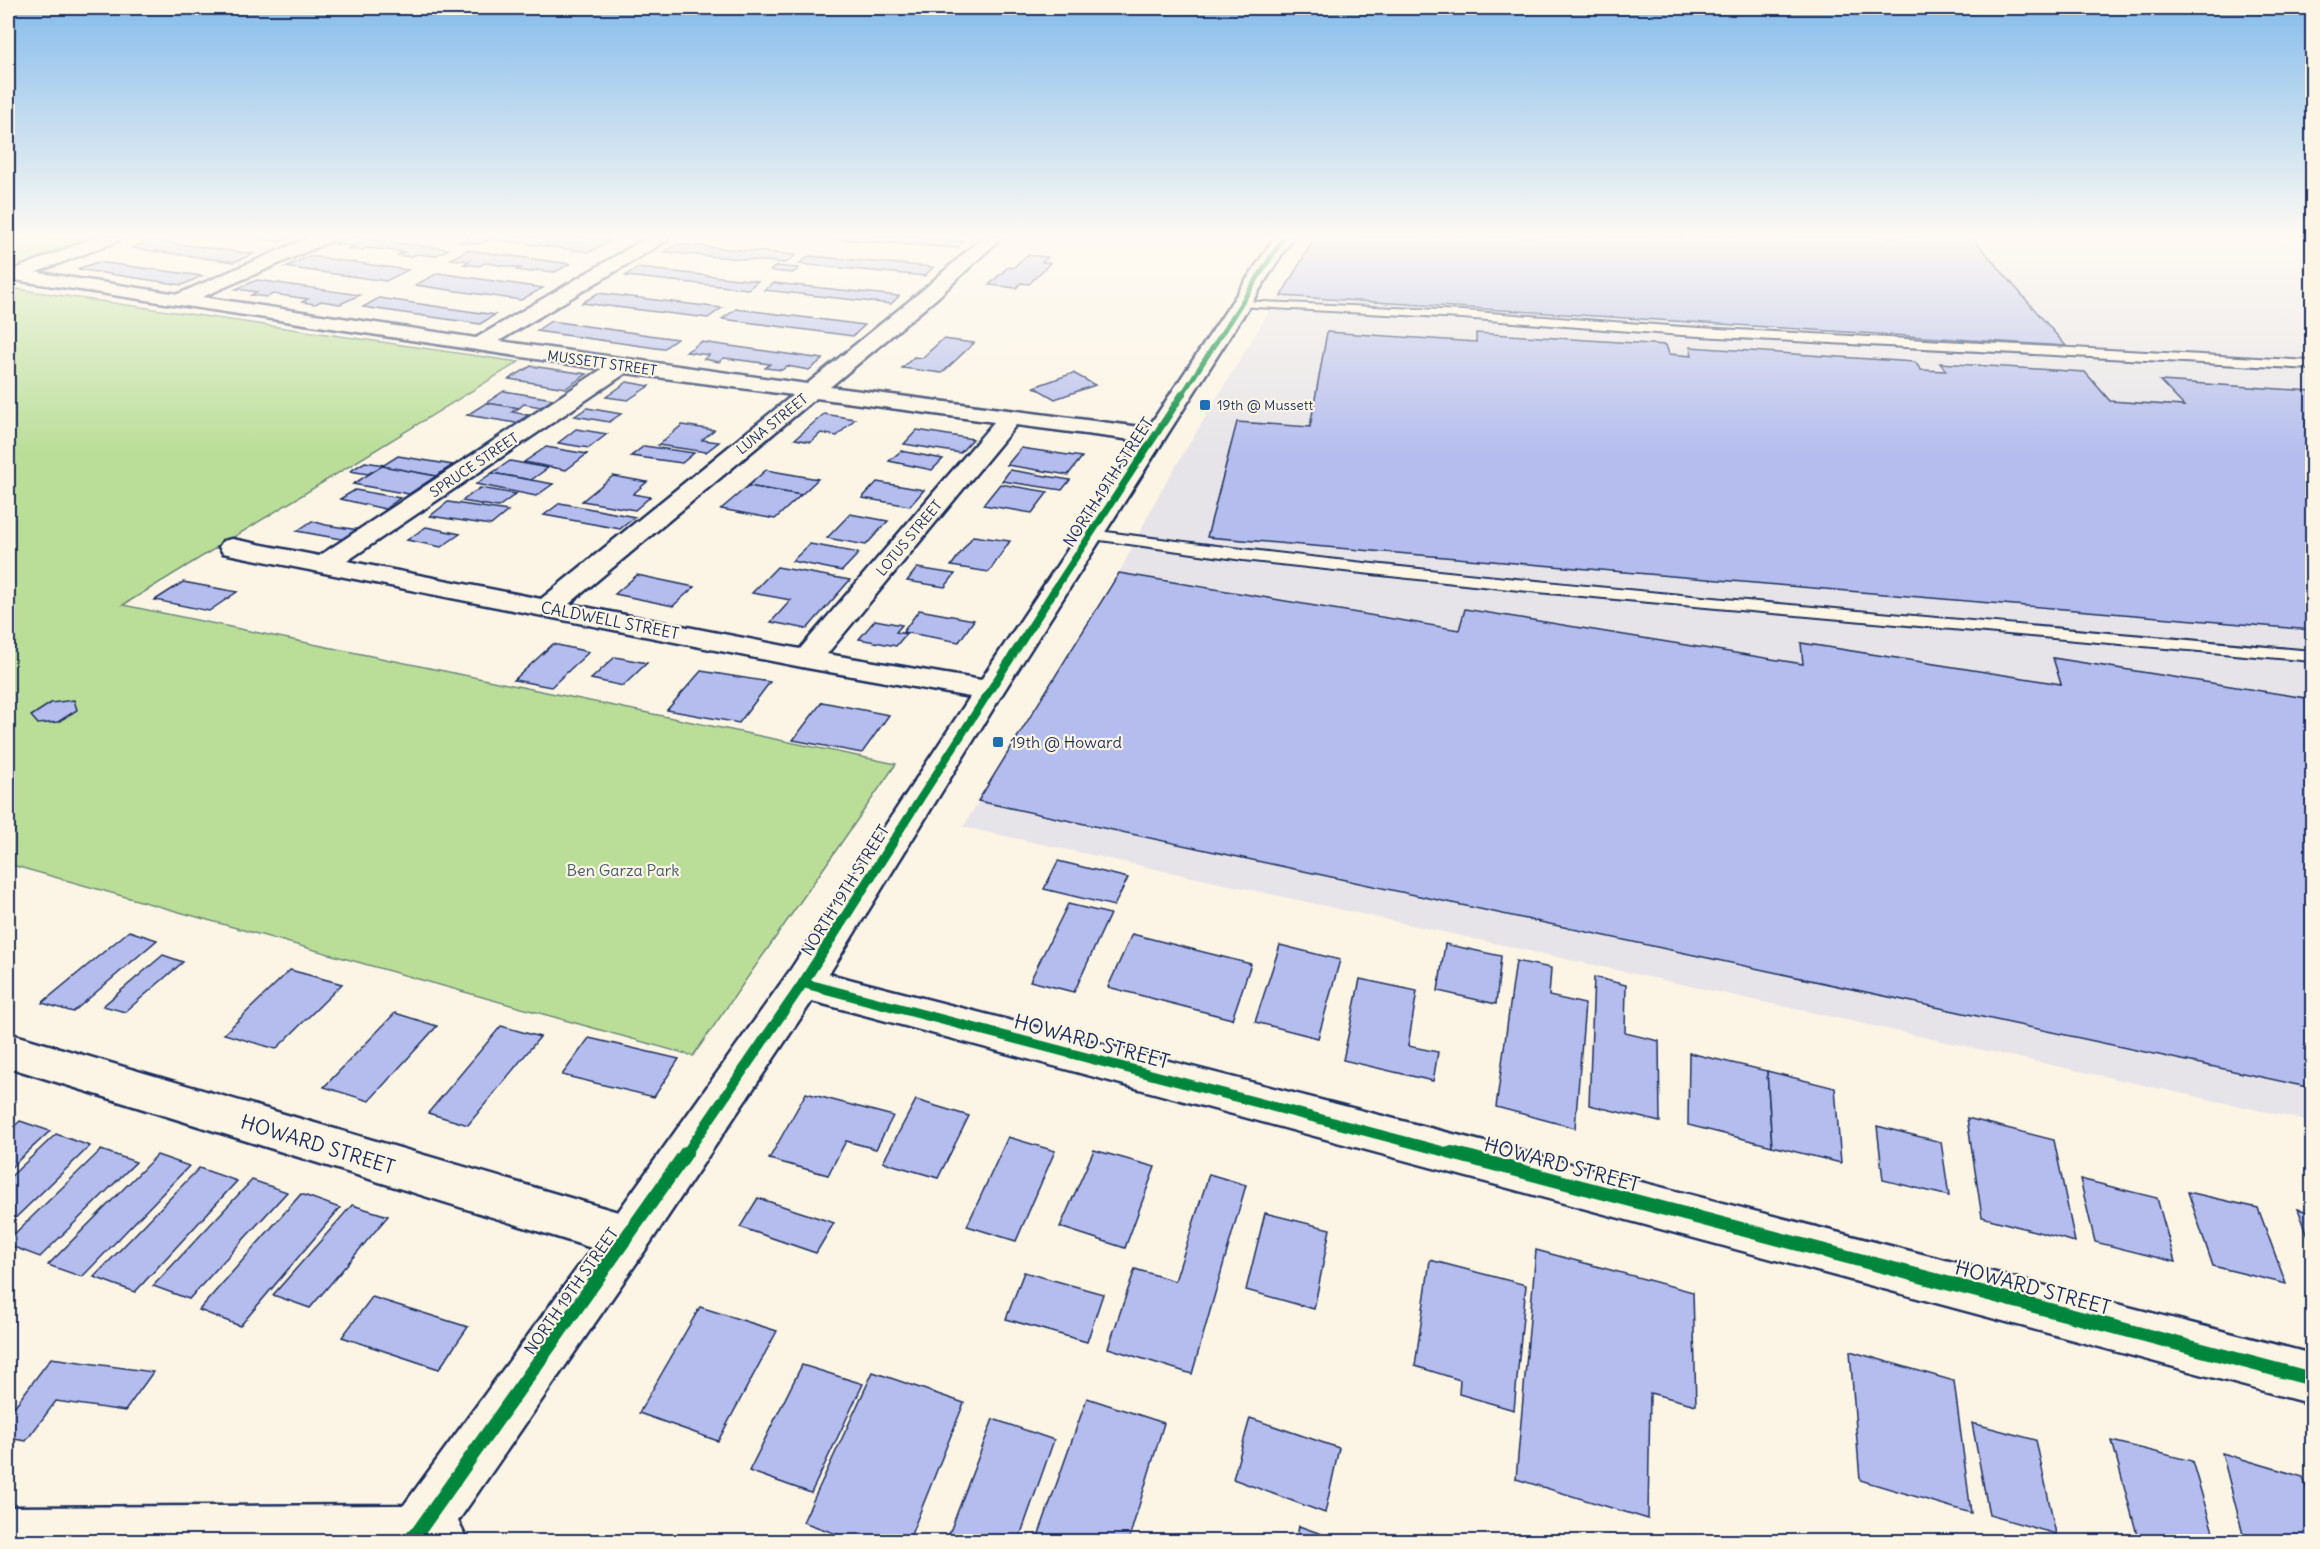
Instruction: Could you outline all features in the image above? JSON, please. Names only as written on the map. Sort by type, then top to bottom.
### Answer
[{"type":"street","name":"MUSSETT STREET","points":[[242,309],[622,366],[1155,436]]},
{"type":"street","points":[[479,345],[539,309]]},
{"type":"street","name":"LUNA STREET","points":[[547,608],[911,309]]},
{"type":"street","name":"NORTH 19TH STREET","points":[[421,1538],[803,983],[1238,309]]},
{"type":"street","name":"SPRUCE STREET","points":[[325,564],[622,366]]},
{"type":"street","name":"LOTUS STREET","points":[[807,659],[1011,417]]},
{"type":"street","name":"CALDWELL STREET","points":[[232,546],[807,659],[989,692]]},
{"type":"street","name":"HOWARD STREET","points":[[803,983],[2313,1379]]},
{"type":"street","name":"HOWARD STREET","points":[[8,1050],[628,1238]]},
{"type":"street","points":[[8,1534],[421,1538]]},
{"type":"lane","points":[[1379,309],[1579,321],[1694,332],[2313,365]]},
{"type":"lane","points":[[1091,535],[1180,548],[1454,579],[2313,656]]},
{"type":"shaded area","points":[[1270,309],[2312,309],[2312,1122],[963,827],[1119,573],[1159,494]]},
{"type":"green space","name":"Ben Garza Park","points":[[8,309],[156,309],[519,362],[123,605],[896,764],[693,1056],[8,864]]},
{"type":"building","points":[[379,309],[456,309],[495,315],[480,324]]},
{"type":"building","points":[[635,309],[720,309],[708,318]]},
{"type":"building","points":[[738,309],[865,325],[853,336],[722,319]]},
{"type":"building","points":[[1490,309],[2034,309],[2066,346]]},
{"type":"building","points":[[551,321],[677,339],[663,349],[536,331]]},
{"type":"building","points":[[1327,332],[1476,342],[1476,333],[1666,345],[1669,354],[1692,356],[1690,347],[1915,362],[1921,370],[1946,371],[1940,363],[2085,372],[2110,401],[2184,406],[2160,381],[2312,391],[2312,630],[1207,537],[1237,422],[1310,427]]},
{"type":"building","points":[[943,339],[974,343],[942,373],[902,368],[914,357],[922,358]]},
{"type":"building","points":[[701,342],[823,359],[809,370],[787,366],[782,370],[765,368],[770,364],[724,358],[719,362],[704,359],[709,355],[686,352]]},
{"type":"building","points":[[531,366],[587,374],[566,388],[509,379]]},
{"type":"building","points":[[1073,373],[1095,385],[1055,399],[1034,387]]},
{"type":"building","points":[[627,382],[649,386],[628,400],[606,397]]},
{"type":"building","points":[[504,391],[553,399],[541,407],[524,404],[519,408],[486,403]]},
{"type":"building","points":[[486,403],[519,408],[512,412],[528,415],[516,423],[467,415]]},
{"type":"building","points":[[587,408],[621,414],[609,422],[575,416]]},
{"type":"building","points":[[824,414],[855,419],[837,436],[821,433],[811,442],[795,439]]},
{"type":"building","points":[[682,425],[714,430],[702,440],[719,442],[706,452],[658,445]]},
{"type":"building","points":[[576,429],[607,434],[589,448],[558,443]]},
{"type":"building","points":[[917,430],[973,439],[960,453],[904,444]]},
{"type":"building","points":[[644,446],[694,453],[682,463],[631,456]]},
{"type":"building","points":[[546,447],[587,454],[566,470],[524,462]]},
{"type":"building","points":[[1021,448],[1082,457],[1068,475],[1007,465]]},
{"type":"building","points":[[901,451],[943,459],[932,470],[889,461]]},
{"type":"building","points":[[398,456],[453,465],[436,476],[382,466]]},
{"type":"building","points":[[510,461],[548,468],[531,480],[492,473]]},
{"type":"building","points":[[365,462],[384,465],[368,474],[350,471]]},
{"type":"building","points":[[382,466],[436,476],[409,494],[353,484]]},
{"type":"building","points":[[766,470],[818,479],[801,495],[748,486]]},
{"type":"building","points":[[1010,470],[1070,480],[1062,490],[1002,481]]},
{"type":"building","points":[[492,473],[553,484],[536,496],[476,484]]},
{"type":"building","points":[[613,476],[647,482],[633,494],[650,497],[635,510],[582,501]]},
{"type":"building","points":[[877,482],[924,490],[910,506],[862,498]]},
{"type":"building","points":[[1000,484],[1048,492],[1032,513],[983,505]]},
{"type":"building","points":[[748,486],[801,495],[775,519],[721,509]]},
{"type":"building","points":[[480,488],[516,494],[498,507],[462,501]]},
{"type":"building","points":[[355,490],[400,498],[385,509],[340,499]]},
{"type":"building","points":[[448,502],[508,511],[491,525],[430,516]]},
{"type":"building","points":[[560,503],[635,517],[620,529],[544,515]]},
{"type":"building","points":[[850,514],[888,521],[866,545],[827,538]]},
{"type":"building","points":[[312,521],[359,530],[346,540],[297,531]]},
{"type":"building","points":[[426,527],[460,534],[441,547],[407,540]]},
{"type":"building","points":[[973,536],[1010,541],[989,572],[951,566]]},
{"type":"building","points":[[810,544],[859,553],[842,571],[792,561]]},
{"type":"building","points":[[777,567],[850,580],[807,629],[771,622],[791,600],[752,593]]},
{"type":"building","points":[[917,568],[955,574],[945,587],[907,581]]},
{"type":"building","points":[[1119,573],[1459,630],[1465,609],[1803,664],[1801,643],[2061,684],[2053,658],[2312,699],[2312,1088],[978,801]]},
{"type":"building","points":[[637,575],[694,587],[673,606],[615,594]]},
{"type":"building","points":[[183,582],[237,592],[209,611],[155,600]]},
{"type":"building","points":[[919,610],[974,620],[959,642],[903,632]]},
{"type":"building","points":[[875,620],[902,625],[896,632],[906,634],[896,646],[859,639]]},
{"type":"building","points":[[553,644],[589,652],[551,687],[514,680]]},
{"type":"building","points":[[615,657],[647,663],[623,686],[591,679]]},
{"type":"building","points":[[701,671],[770,682],[739,723],[667,710]]},
{"type":"building","points":[[74,700],[77,710],[58,722],[38,724],[31,716],[51,703]]},
{"type":"building","points":[[822,702],[889,715],[862,753],[793,740]]},
{"type":"building","points":[[1058,861],[1128,878],[1114,906],[1044,889]]},
{"type":"building","points":[[1068,904],[1110,914],[1074,992],[1030,981]]},
{"type":"building","points":[[129,931],[157,940],[73,1012],[42,1003]]},
{"type":"building","points":[[1132,934],[1251,964],[1232,1019],[1108,987]]},
{"type":"building","points":[[1445,944],[1501,956],[1496,1004],[1438,991]]},
{"type":"building","points":[[1280,945],[1340,960],[1318,1038],[1255,1022]]},
{"type":"building","points":[[163,955],[183,962],[125,1012],[103,1006]]},
{"type":"building","points":[[1516,961],[1551,968],[1549,996],[1585,1004],[1575,1128],[1496,1107]]},
{"type":"building","points":[[290,970],[342,984],[276,1049],[224,1034]]},
{"type":"building","points":[[1594,977],[1626,985],[1625,1033],[1659,1041],[1660,1122],[1589,1105]]},
{"type":"building","points":[[1360,979],[1417,991],[1408,1046],[1438,1052],[1433,1081],[1343,1060]]},
{"type":"building","points":[[395,1013],[437,1026],[369,1101],[324,1087]]},
{"type":"building","points":[[501,1026],[540,1037],[468,1125],[428,1113]]},
{"type":"building","points":[[589,1038],[679,1059],[654,1097],[562,1075]]},
{"type":"building","points":[[1689,1053],[1767,1071],[1772,1146],[1688,1125]]},
{"type":"building","points":[[1767,1071],[1835,1088],[1841,1163],[1772,1146]]},
{"type":"building","points":[[806,1093],[893,1116],[876,1149],[846,1141],[828,1175],[769,1159]]},
{"type":"building","points":[[916,1100],[969,1116],[938,1178],[883,1162]]},
{"type":"building","points":[[1967,1118],[2054,1140],[2075,1242],[1982,1217]]},
{"type":"building","points":[[20,1121],[50,1131],[8,1170],[8,1132]]},
{"type":"building","points":[[1877,1126],[1941,1142],[1949,1196],[1883,1180]]},
{"type":"building","points":[[56,1134],[90,1146],[8,1225],[8,1179]]},
{"type":"building","points":[[1008,1137],[1055,1151],[1016,1241],[967,1226]]},
{"type":"building","points":[[101,1150],[136,1162],[40,1257],[8,1245],[8,1240]]},
{"type":"building","points":[[1094,1150],[1155,1167],[1125,1248],[1060,1227]]},
{"type":"building","points":[[157,1155],[189,1166],[82,1277],[48,1265]]},
{"type":"building","points":[[199,1168],[237,1181],[135,1292],[94,1277]]},
{"type":"building","points":[[1209,1174],[1246,1185],[1192,1374],[1108,1348],[1135,1269],[1175,1281]]},
{"type":"building","points":[[2080,1179],[2157,1198],[2175,1262],[2095,1242]]},
{"type":"building","points":[[252,1180],[287,1192],[189,1299],[153,1286]]},
{"type":"building","points":[[2188,1192],[2258,1208],[2286,1284],[2213,1266]]},
{"type":"building","points":[[301,1194],[340,1208],[240,1326],[199,1310]]},
{"type":"building","points":[[758,1198],[834,1223],[816,1253],[740,1227]]},
{"type":"building","points":[[352,1205],[388,1216],[310,1308],[273,1295]]},
{"type":"building","points":[[2298,1209],[2312,1213],[2312,1246]]},
{"type":"building","points":[[1265,1213],[1330,1229],[1314,1309],[1246,1290]]},
{"type":"building","points":[[1536,1250],[1693,1292],[1696,1405],[1650,1393],[1648,1519],[1516,1479]]},
{"type":"building","points":[[1430,1260],[1526,1285],[1514,1410],[1459,1394],[1460,1380],[1415,1366]]},
{"type":"building","points":[[1024,1272],[1103,1294],[1087,1342],[1006,1319]]},
{"type":"building","points":[[372,1297],[468,1327],[439,1369],[342,1337]]},
{"type":"building","points":[[700,1307],[777,1331],[718,1441],[639,1413]]},
{"type":"building","points":[[1850,1351],[1954,1381],[1971,1513],[1860,1480]]},
{"type":"building","points":[[51,1358],[153,1372],[125,1411],[56,1401],[26,1441],[8,1438],[8,1415]]},
{"type":"building","points":[[802,1365],[863,1384],[811,1493],[749,1471]]},
{"type":"building","points":[[873,1372],[964,1403],[908,1542],[859,1542],[803,1522]]},
{"type":"building","points":[[1087,1398],[1164,1423],[1128,1542],[1036,1542]]},
{"type":"building","points":[[1250,1418],[1339,1448],[1325,1513],[1233,1479]]},
{"type":"building","points":[[993,1419],[1054,1440],[1018,1542],[946,1542]]},
{"type":"building","points":[[1972,1423],[2036,1440],[2056,1534],[1989,1515]]},
{"type":"building","points":[[2112,1441],[2192,1461],[2216,1542],[2139,1542]]},
{"type":"building","points":[[2222,1453],[2303,1477],[2312,1506],[2312,1542],[2245,1542]]},
{"type":"building","points":[[1299,1526],[1344,1542],[1296,1542]]},
{"type":"cycle path","points":[[405,1542],[418,1532],[628,1237],[803,983],[1237,309]]},
{"type":"cycle path","points":[[803,983],[2312,1379]]},
{"type":"place","name":"19th @ Mussett","points":[[1205,405]]},
{"type":"place","name":"19th @ Howard","points":[[998,742]]}]
